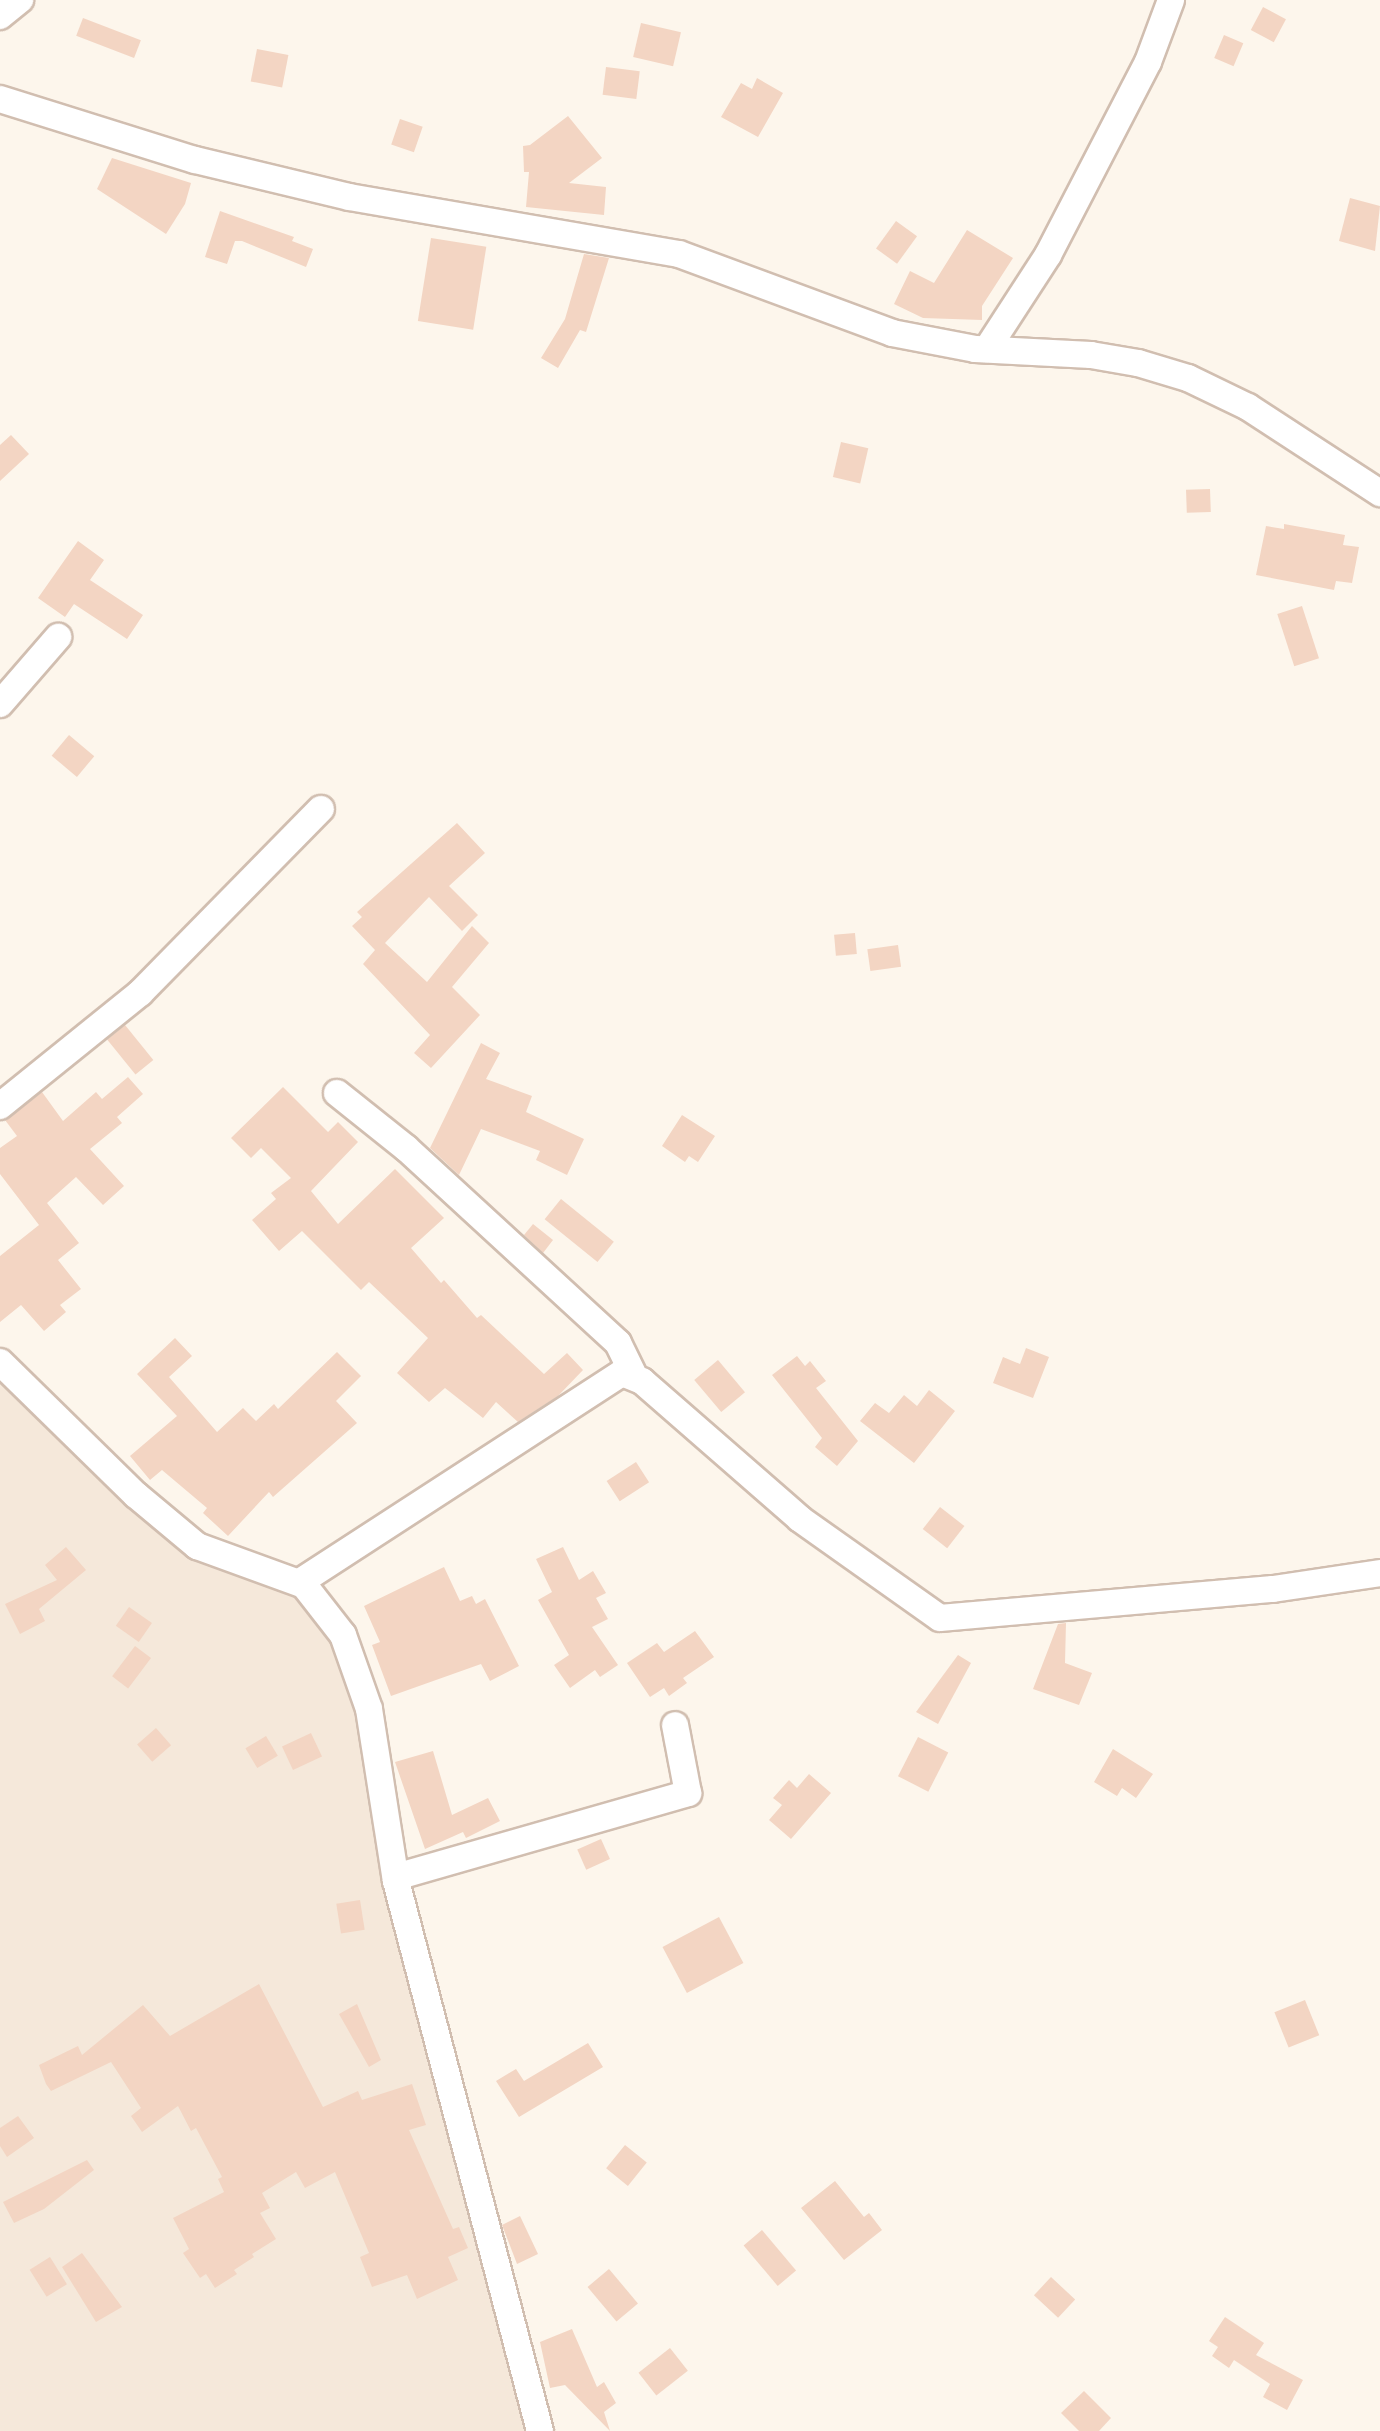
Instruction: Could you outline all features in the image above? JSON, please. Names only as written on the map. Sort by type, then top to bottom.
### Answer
[{"type":"street","points":[[0,16],[20,0]]},
{"type":"street","points":[[987,349],[1048,255],[1148,62],[1171,0]]},
{"type":"street","points":[[0,99],[195,160],[349,197],[679,254],[892,333],[987,349],[1091,355],[1188,378],[1248,407],[1380,493]]},
{"type":"street","points":[[0,704],[58,637]]},
{"type":"street","points":[[0,1106],[140,993],[321,809]]},
{"type":"street","points":[[337,1093],[406,1148],[618,1343],[633,1374],[800,1519],[940,1618],[1273,1589],[1380,1573]]},
{"type":"street","points":[[0,1362],[136,1495],[197,1546],[300,1582],[318,1599],[343,1635],[369,1709],[396,1877],[540,2431]]},
{"type":"street","points":[[300,1582],[622,1373],[633,1374]]},
{"type":"street","points":[[396,1877],[688,1793],[675,1725]]},
{"type":"shaded area","points":[[0,1367],[137,1502],[300,1586],[341,1638],[536,2431],[0,2431]]},
{"type":"building","points":[[1263,7],[1286,19],[1274,42],[1251,30]]},
{"type":"building","points":[[83,18],[141,40],[134,58],[76,36]]},
{"type":"building","points":[[641,23],[681,32],[673,66],[633,57]]},
{"type":"building","points":[[1224,35],[1243,43],[1234,66],[1214,58]]},
{"type":"building","points":[[257,49],[288,55],[282,87],[251,81]]},
{"type":"building","points":[[606,67],[640,71],[636,99],[603,95]]},
{"type":"building","points":[[757,78],[783,93],[758,137],[721,117],[741,83],[752,89]]},
{"type":"building","points":[[568,116],[602,158],[569,183],[606,187],[604,215],[526,207],[529,172],[524,172],[523,146],[530,145]]},
{"type":"building","points":[[400,119],[423,127],[414,152],[391,145]]},
{"type":"building","points":[[112,158],[191,183],[185,204],[166,234],[97,189]]},
{"type":"building","points":[[1350,198],[1380,206],[1375,251],[1339,241]]},
{"type":"building","points":[[220,211],[294,237],[292,241],[313,249],[306,267],[242,241],[235,241],[227,264],[205,257]]},
{"type":"building","points":[[896,221],[917,236],[897,264],[876,249]]},
{"type":"building","points":[[967,230],[1013,258],[982,306],[982,320],[923,318],[894,304],[910,271],[934,283]]},
{"type":"building","points":[[431,238],[486,247],[473,330],[418,321]]},
{"type":"building","points":[[584,254],[609,258],[586,332],[580,330],[558,368],[541,358],[565,319]]},
{"type":"building","points":[[11,435],[29,454],[0,481],[0,445]]},
{"type":"building","points":[[841,442],[868,448],[860,483],[833,477]]},
{"type":"building","points":[[1210,489],[1211,512],[1187,513],[1186,490]]},
{"type":"building","points":[[1284,524],[1345,535],[1343,545],[1359,547],[1352,583],[1336,581],[1334,590],[1256,575],[1266,526],[1284,529]]},
{"type":"building","points":[[78,541],[104,560],[90,580],[143,615],[127,639],[74,604],[65,617],[38,598]]},
{"type":"building","points":[[1302,606],[1319,658],[1294,666],[1277,614]]},
{"type":"building","points":[[69,735],[94,756],[77,777],[52,756]]},
{"type":"building","points":[[457,823],[485,853],[449,886],[478,915],[462,931],[429,897],[385,943],[427,982],[472,926],[489,943],[452,987],[480,1015],[431,1068],[414,1053],[430,1035],[363,964],[375,950],[352,926],[362,917],[357,912]]},
{"type":"building","points":[[855,933],[857,954],[836,956],[834,935]]},
{"type":"building","points":[[898,945],[901,967],[870,971],[867,949]]},
{"type":"building","points":[[125,1025],[153,1060],[135,1074],[107,1039]]},
{"type":"building","points":[[481,1043],[500,1053],[486,1079],[532,1096],[526,1112],[584,1139],[567,1175],[536,1160],[540,1151],[481,1129],[459,1175],[430,1148]]},
{"type":"building","points":[[128,1077],[143,1094],[117,1117],[122,1123],[90,1149],[124,1186],[103,1205],[76,1177],[47,1203],[79,1243],[58,1260],[81,1289],[60,1305],[66,1312],[44,1331],[21,1305],[0,1322],[0,1256],[39,1225],[0,1174],[0,1148],[17,1136],[5,1120],[42,1092],[63,1121],[96,1092],[102,1099]]},
{"type":"building","points":[[283,1087],[328,1132],[338,1122],[358,1142],[311,1191],[338,1224],[395,1169],[444,1218],[411,1248],[441,1283],[444,1280],[477,1318],[481,1315],[544,1374],[567,1353],[583,1370],[558,1396],[518,1422],[496,1402],[483,1418],[445,1388],[429,1402],[397,1373],[428,1338],[369,1282],[361,1290],[302,1231],[279,1251],[252,1220],[276,1199],[271,1193],[291,1178],[261,1148],[251,1158],[231,1138]]},
{"type":"building","points":[[682,1115],[715,1136],[698,1162],[689,1156],[685,1162],[662,1146]]},
{"type":"building","points":[[561,1199],[614,1242],[597,1262],[545,1219]]},
{"type":"building","points":[[533,1224],[553,1240],[543,1253],[524,1235]]},
{"type":"building","points":[[175,1338],[192,1356],[169,1377],[217,1432],[243,1408],[256,1421],[274,1404],[278,1409],[337,1352],[361,1376],[336,1401],[357,1423],[273,1497],[269,1492],[228,1536],[203,1513],[207,1508],[162,1470],[150,1480],[130,1456],[177,1416],[137,1374]]},
{"type":"building","points":[[1026,1348],[1049,1357],[1033,1398],[993,1383],[1003,1357],[1020,1364]]},
{"type":"building","points":[[797,1356],[805,1366],[810,1361],[826,1381],[816,1388],[858,1441],[837,1466],[815,1447],[822,1438],[772,1375]]},
{"type":"building","points":[[718,1360],[745,1392],[721,1412],[694,1380]]},
{"type":"building","points":[[929,1390],[955,1411],[914,1463],[860,1421],[875,1403],[889,1413],[904,1395],[917,1406]]},
{"type":"building","points":[[636,1462],[649,1482],[620,1501],[607,1481]]},
{"type":"building","points":[[940,1507],[964,1526],[947,1548],[923,1529]]},
{"type":"building","points":[[66,1547],[86,1570],[39,1609],[45,1621],[20,1634],[5,1604],[57,1580],[45,1565]]},
{"type":"building","points":[[563,1547],[579,1580],[593,1571],[606,1593],[596,1598],[608,1619],[592,1627],[618,1665],[600,1677],[595,1670],[570,1688],[554,1665],[569,1655],[538,1600],[552,1592],[536,1559]]},
{"type":"building","points":[[444,1567],[460,1601],[472,1596],[476,1604],[485,1599],[519,1666],[490,1681],[481,1664],[391,1696],[372,1645],[380,1642],[364,1606]]},
{"type":"building","points":[[129,1607],[152,1623],[139,1642],[116,1626]]},
{"type":"building","points":[[1066,1623],[1065,1663],[1092,1673],[1079,1705],[1033,1689],[1058,1624]]},
{"type":"building","points":[[695,1631],[714,1657],[683,1678],[687,1683],[669,1696],[664,1688],[650,1697],[627,1663],[657,1643],[664,1652]]},
{"type":"building","points":[[135,1646],[151,1658],[128,1688],[112,1676]]},
{"type":"building","points":[[958,1655],[971,1663],[938,1724],[916,1712]]},
{"type":"building","points":[[156,1728],[171,1745],[152,1762],[137,1744]]},
{"type":"building","points":[[311,1733],[322,1757],[293,1770],[282,1747]]},
{"type":"building","points":[[266,1736],[278,1756],[257,1768],[245,1748]]},
{"type":"building","points":[[918,1737],[948,1752],[928,1792],[898,1776]]},
{"type":"building","points":[[1113,1749],[1153,1774],[1136,1798],[1122,1788],[1117,1796],[1094,1782]]},
{"type":"building","points":[[433,1751],[452,1815],[488,1798],[500,1821],[466,1838],[463,1832],[425,1849],[395,1762]]},
{"type":"building","points":[[809,1774],[831,1793],[791,1839],[769,1820],[782,1805],[773,1798],[789,1780],[797,1788]]},
{"type":"building","points":[[601,1839],[610,1859],[586,1870],[577,1850]]},
{"type":"building","points":[[360,1900],[365,1930],[341,1933],[336,1904]]},
{"type":"building","points":[[719,1917],[743,1963],[687,1993],[662,1947]]},
{"type":"building","points":[[259,1984],[323,2107],[358,2091],[362,2100],[412,2084],[426,2125],[409,2130],[453,2229],[459,2227],[468,2248],[448,2257],[458,2280],[417,2299],[407,2275],[372,2287],[360,2257],[369,2253],[335,2172],[305,2188],[296,2172],[262,2193],[270,2208],[260,2213],[276,2239],[252,2254],[254,2257],[234,2270],[237,2274],[215,2288],[206,2274],[200,2278],[183,2253],[189,2249],[173,2218],[224,2192],[218,2179],[222,2177],[196,2128],[191,2131],[178,2106],[142,2132],[131,2116],[141,2108],[111,2062],[51,2091],[46,2084],[39,2065],[78,2046],[82,2055],[143,2005],[170,2036]]},
{"type":"building","points":[[1305,2000],[1319,2035],[1289,2048],[1274,2012]]},
{"type":"building","points":[[357,2004],[381,2060],[369,2067],[339,2014]]},
{"type":"building","points":[[588,2043],[603,2067],[519,2117],[496,2081],[516,2069],[524,2081]]},
{"type":"building","points":[[18,2116],[34,2138],[7,2157],[0,2146],[0,2128]]},
{"type":"building","points":[[625,2145],[647,2163],[628,2186],[606,2168]]},
{"type":"building","points":[[87,2160],[94,2170],[44,2209],[14,2223],[3,2202]]},
{"type":"building","points":[[835,2181],[864,2217],[869,2213],[882,2230],[844,2260],[801,2208]]},
{"type":"building","points":[[520,2216],[538,2254],[517,2264],[502,2225]]},
{"type":"building","points":[[762,2230],[796,2271],[778,2286],[744,2245]]},
{"type":"building","points":[[82,2253],[122,2307],[96,2322],[62,2267]]},
{"type":"building","points":[[50,2257],[67,2284],[47,2297],[30,2270]]},
{"type":"building","points":[[609,2269],[638,2303],[616,2321],[588,2287]]},
{"type":"building","points":[[1051,2277],[1075,2300],[1058,2318],[1034,2295]]},
{"type":"building","points":[[1225,2317],[1264,2343],[1256,2355],[1303,2380],[1287,2410],[1263,2397],[1270,2384],[1234,2360],[1229,2368],[1212,2356],[1218,2347],[1209,2341]]},
{"type":"building","points":[[572,2329],[597,2387],[604,2382],[616,2403],[604,2412],[610,2431],[565,2385],[550,2388],[540,2342]]},
{"type":"building","points":[[670,2348],[688,2371],[656,2395],[638,2373]]},
{"type":"building","points":[[1084,2391],[1111,2418],[1099,2431],[1079,2431],[1061,2413]]}]
